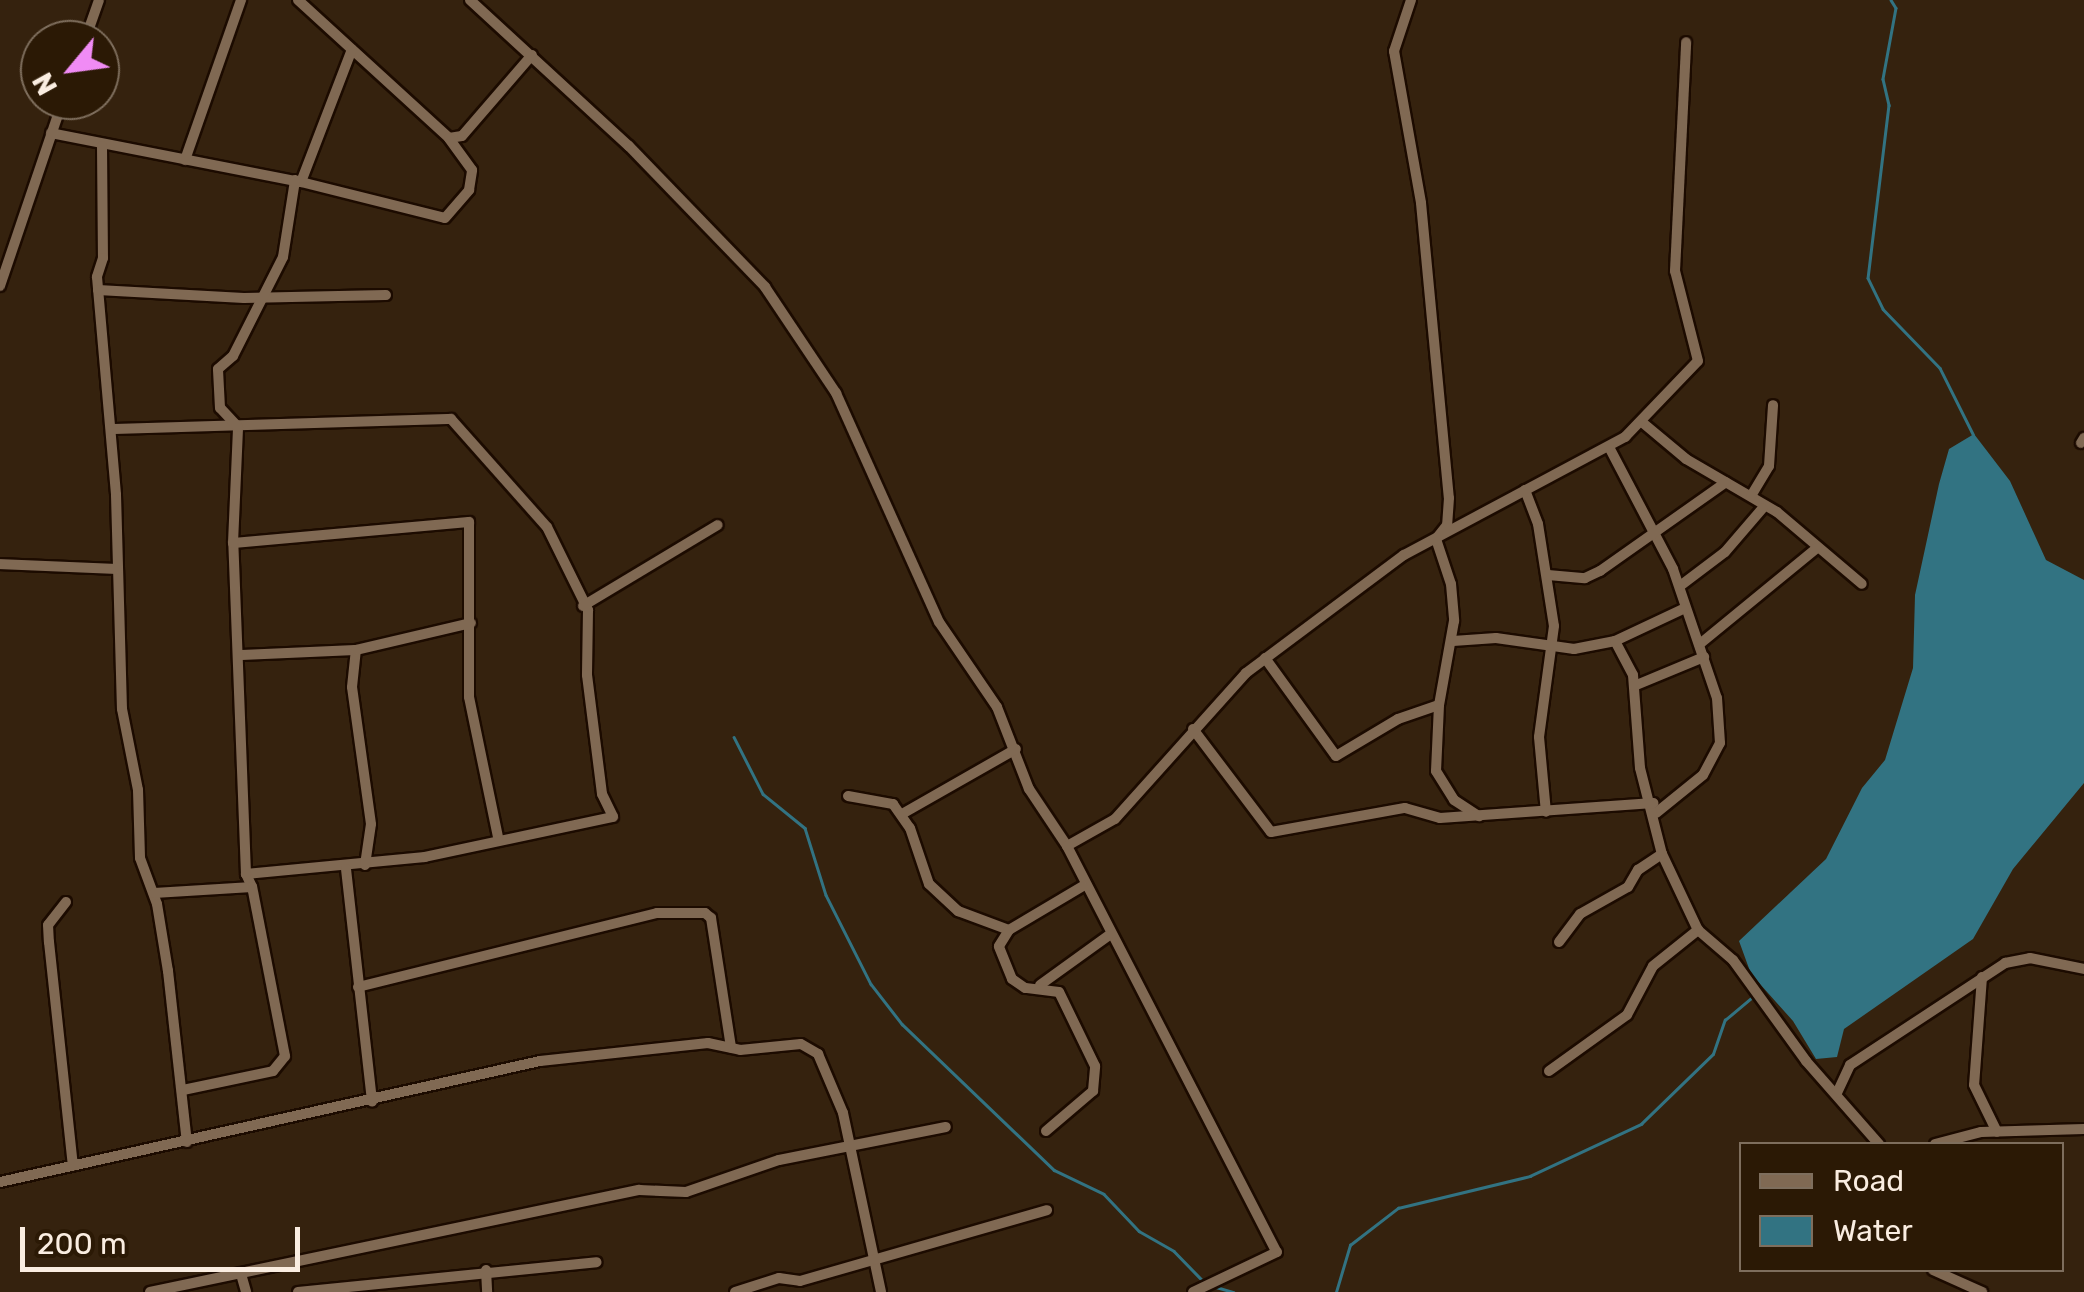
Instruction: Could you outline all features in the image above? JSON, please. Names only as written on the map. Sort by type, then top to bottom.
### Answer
[{"type":"street","points":[[185,160],[241,0]]},
{"type":"street","points":[[51,133],[102,146],[298,181],[445,218],[469,190],[472,170],[449,138],[298,0]]},
{"type":"street","points":[[470,0],[532,55],[780,305],[862,444],[939,622],[1016,750],[1030,788],[1067,846],[1082,886],[1277,1252],[1192,1292]]},
{"type":"street","points":[[1410,0],[1394,52],[1421,203],[1449,498],[1447,524],[1436,539]]},
{"type":"street","points":[[1067,846],[1084,842],[1115,819],[1193,730],[1265,658],[1378,573],[1609,447],[1644,423],[1698,361],[1675,271],[1686,42]]},
{"type":"street","points":[[183,1090],[273,1071],[283,1063],[252,886],[246,874],[241,655],[233,543],[238,428],[220,408],[218,368],[233,356],[283,257],[298,181],[352,49]]},
{"type":"street","points":[[449,138],[462,136],[532,55]]},
{"type":"street","points":[[0,286],[56,120]]},
{"type":"street","points":[[102,146],[98,290],[111,429],[122,709],[138,790],[140,858],[154,892],[183,1090],[186,1142]]},
{"type":"street","points":[[98,290],[266,296],[386,295]]},
{"type":"street","points":[[1751,496],[1768,466],[1773,405]]},
{"type":"street","points":[[111,429],[451,419],[547,527],[583,606],[602,794],[613,816],[498,837],[425,857],[346,869],[246,874]]},
{"type":"street","points":[[1644,423],[1751,496],[1762,509],[1777,512],[1862,584]]},
{"type":"street","points":[[1193,730],[1270,832],[1405,808],[1440,818],[1654,808],[1703,775],[1720,743],[1716,688],[1680,586],[1609,447]]},
{"type":"street","points":[[1548,576],[1585,578],[1726,482]]},
{"type":"street","points":[[1525,490],[1548,576],[1553,650],[1539,737],[1546,812]]},
{"type":"street","points":[[1680,586],[1725,552],[1762,509]]},
{"type":"street","points":[[233,543],[467,520],[469,697],[498,837]]},
{"type":"street","points":[[583,606],[718,525]]},
{"type":"street","points":[[1436,539],[1451,584],[1453,641],[1438,705],[1436,770],[1454,800],[1479,816]]},
{"type":"street","points":[[1700,643],[1817,548]]},
{"type":"street","points":[[0,564],[118,569]]},
{"type":"street","points":[[1453,641],[1496,638],[1553,650],[1615,641],[1685,608]]},
{"type":"street","points":[[241,655],[356,650],[470,622]]},
{"type":"street","points":[[1615,641],[1634,686],[1640,768],[1654,808],[1662,854],[1698,930],[1757,992],[1877,1142]]},
{"type":"street","points":[[356,650],[352,687],[371,824],[364,865]]},
{"type":"street","points":[[1634,686],[1704,657]]},
{"type":"street","points":[[1265,658],[1336,756],[1398,719],[1438,705]]},
{"type":"street","points":[[902,814],[1016,750]]},
{"type":"street","points":[[848,796],[886,800],[902,814],[930,884],[958,911],[1009,930]]},
{"type":"street","points":[[1559,942],[1580,914],[1628,887],[1638,870],[1662,854]]},
{"type":"street","points":[[346,869],[372,1102]]},
{"type":"street","points":[[154,892],[252,886]]},
{"type":"street","points":[[1082,886],[1009,930],[998,946],[1006,971],[1025,988],[1039,985],[1108,936]]},
{"type":"street","points":[[66,902],[48,925],[74,1166]]},
{"type":"street","points":[[358,987],[657,913],[705,913],[711,918],[731,1046]]},
{"type":"street","points":[[1548,1071],[1627,1016],[1653,966],[1698,930]]},
{"type":"street","points":[[1837,1093],[1850,1065],[1982,977],[2030,958],[2084,969]]},
{"type":"street","points":[[1982,977],[1974,1085],[1997,1132]]},
{"type":"street","points":[[1039,985],[1059,992],[1095,1066],[1093,1091],[1046,1131]]},
{"type":"street","points":[[0,1182],[576,1055],[801,1044],[814,1050],[843,1113],[881,1292]]},
{"type":"street","points":[[150,1292],[639,1190],[686,1192],[762,1164],[946,1127]]},
{"type":"street","points":[[1945,1142],[1997,1132],[2084,1130]]},
{"type":"street","points":[[734,1292],[779,1278],[800,1281],[1047,1210]]},
{"type":"street","points":[[298,1292],[486,1270],[596,1262]]},
{"type":"street","points":[[486,1270],[487,1292]]},
{"type":"street","points":[[1937,1272],[1982,1292]]},
{"type":"street","points":[[242,1274],[246,1292]]},
{"type":"street","points":[[779,1278],[782,1292]]},
{"type":"water","points":[[1974,434],[2010,481],[2046,560],[2084,580],[2084,783],[2013,869],[1973,939],[1844,1029],[1837,1057],[1816,1059],[1793,1021],[1751,974],[1739,941],[1826,859],[1862,788],[1885,760],[1913,668],[1915,595],[1939,484],[1949,449]]},
{"type":"waterway","points":[[1891,0],[1896,8],[1883,79],[1889,105],[1868,278],[1883,309],[1940,368],[1973,434]]},
{"type":"waterway","points":[[734,737],[763,794],[805,828],[826,895],[871,984],[902,1024],[1054,1170],[1104,1194],[1139,1231],[1174,1251],[1204,1282]]},
{"type":"waterway","points":[[1336,1292],[1350,1245],[1398,1208],[1530,1176],[1641,1124],[1713,1054],[1725,1020],[1752,997]]},
{"type":"waterway","points":[[1216,1287],[1233,1292]]}]
